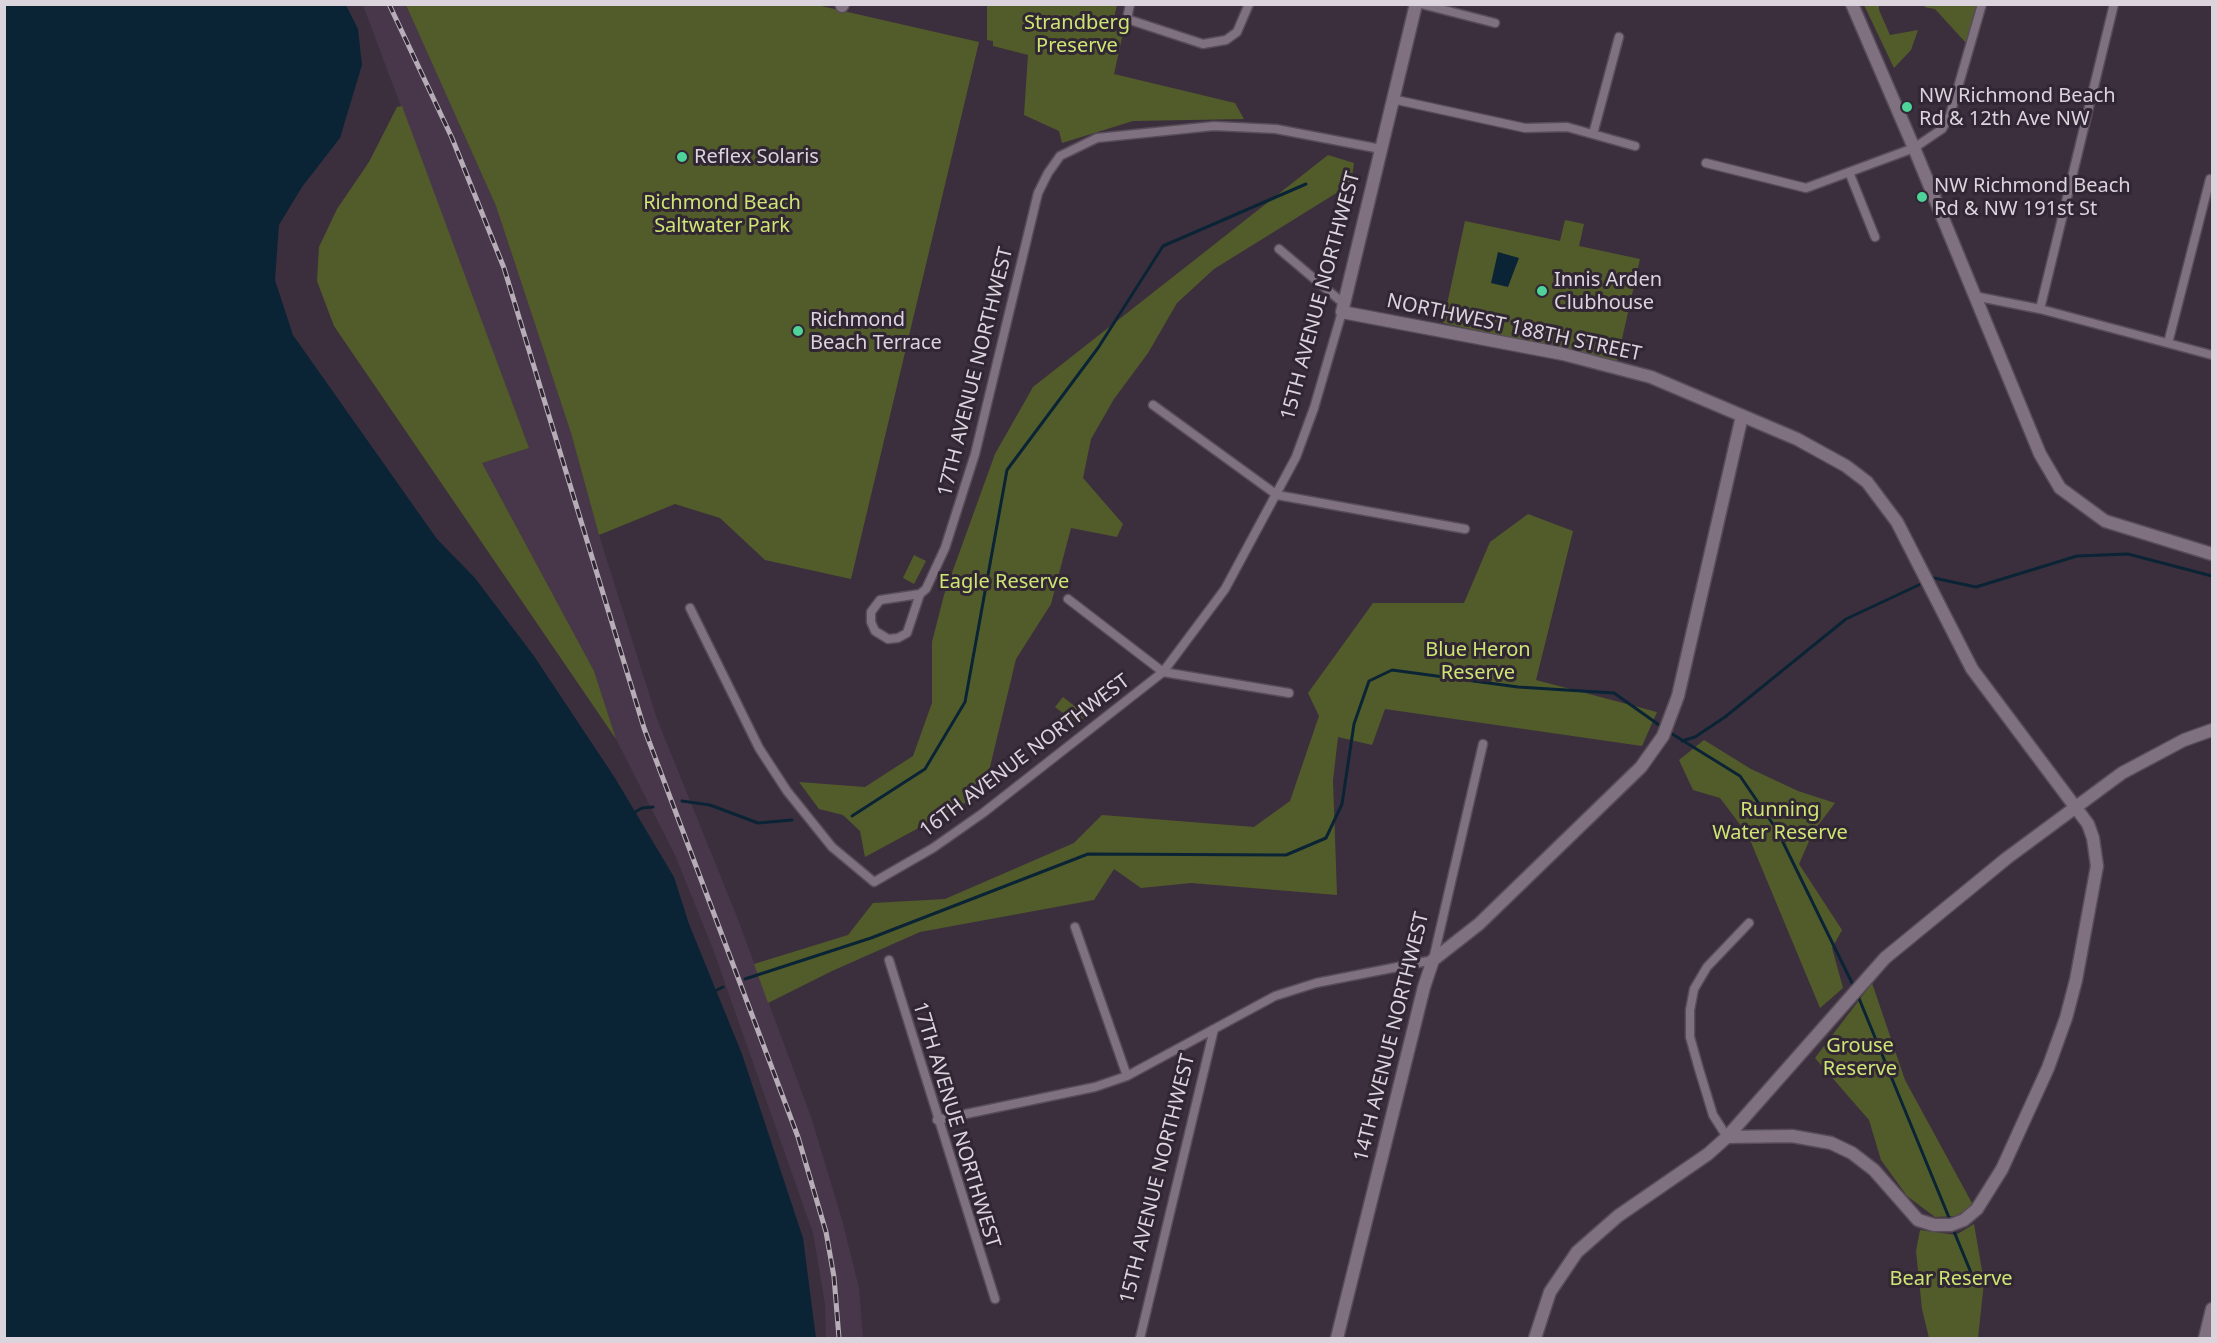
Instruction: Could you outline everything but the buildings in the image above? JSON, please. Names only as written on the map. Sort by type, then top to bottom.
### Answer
[{"type":"street","points":[[1130,4],[1127,19],[1203,44],[1226,40],[1237,32],[1249,4]]},
{"type":"street","points":[[1418,4],[1495,22]]},
{"type":"street","name":"15TH AVENUE NORTHWEST","points":[[1163,672],[1225,589],[1296,457],[1314,408],[1342,308],[1392,99],[1418,4]]},
{"type":"street","points":[[1852,4],[1914,147],[2040,454],[2060,488],[2105,522],[2212,554]]},
{"type":"street","points":[[1706,163],[1806,188],[1914,147],[1942,129],[1950,115],[1982,4]]},
{"type":"street","points":[[2040,309],[2114,4]]},
{"type":"street","points":[[1593,134],[1619,37]]},
{"type":"street","points":[[1392,99],[1525,128],[1567,127],[1635,146]]},
{"type":"street","name":"17TH AVENUE NORTHWEST","points":[[920,594],[907,633],[898,638],[888,639],[875,631],[870,617],[873,608],[880,600],[920,594],[926,589],[945,548],[972,465],[1038,194],[1048,173],[1060,156],[1096,138],[1214,126],[1276,129],[1381,149]]},
{"type":"street","points":[[1849,172],[1875,237]]},
{"type":"street","points":[[2168,343],[2210,179]]},
{"type":"street","name":"NORTHWEST 188TH STREET","points":[[1279,249],[1342,308],[1581,358],[1651,377],[1702,396],[1834,458],[1867,482],[1883,500],[1898,523],[1972,669],[2088,824],[2096,851],[2097,866],[2076,980],[2048,1068],[2006,1160],[1977,1209],[1964,1220],[1951,1225],[1934,1225],[1918,1220],[1874,1170],[1852,1153],[1832,1143],[1792,1136],[1727,1137]]},
{"type":"street","points":[[1974,296],[2040,309],[2212,355]]},
{"type":"street","points":[[1153,405],[1277,495],[1466,529]]},
{"type":"street","points":[[937,1120],[1095,1087],[1127,1076],[1275,996],[1316,983],[1433,960],[1487,917],[1641,767],[1663,736],[1678,696],[1743,416]]},
{"type":"street","points":[[1068,599],[1163,672],[1289,693]]},
{"type":"street","name":"16TH AVENUE NORTHWEST","points":[[690,608],[759,748],[787,791],[832,848],[874,882],[933,848],[983,813],[1163,672]]},
{"type":"street","points":[[1535,1338],[1550,1292],[1577,1252],[1618,1216],[1708,1154],[1727,1137],[1885,958],[2075,807],[2155,754],[2212,730]]},
{"type":"street","name":"14TH AVENUE NORTHWEST","points":[[1337,1338],[1424,987],[1433,960],[1483,744]]},
{"type":"street","points":[[1727,1137],[1713,1115],[1699,1069],[1690,1037],[1690,1010],[1694,989],[1707,967],[1749,923]]},
{"type":"street","points":[[1075,927],[1127,1076]]},
{"type":"street","name":"17TH AVENUE NORTHWEST","points":[[889,960],[937,1120],[995,1299]]},
{"type":"street","name":"15TH AVENUE NORTHWEST","points":[[1140,1338],[1214,1029]]},
{"type":"street","points":[[2205,1338],[2212,1309]]},
{"type":"shaded area","points":[[363,5],[406,5],[496,206],[571,433],[599,535],[657,719],[737,917],[811,1117],[842,1220],[859,1288],[863,1338],[826,1338],[825,1304],[813,1233],[713,949],[675,855],[616,739],[594,671],[482,463],[529,448]]},
{"type":"green space","points":[[1927,4],[1979,5],[1966,43],[1935,9],[1924,7]]},
{"type":"green space","name":"Richmond Beach Saltwater Park","points":[[406,5],[817,5],[979,42],[851,579],[765,560],[720,518],[675,504],[599,535],[571,433],[496,206]]},
{"type":"green space","name":"Strandberg Preserve","points":[[987,5],[1117,5],[1111,30],[1123,33],[1114,74],[1235,103],[1244,119],[1133,121],[1062,143],[1059,131],[1024,115],[1028,55],[993,46],[993,41],[987,40]]},
{"type":"green space","points":[[1864,5],[1879,5],[1890,35],[1918,30],[1911,50],[1894,68]]},
{"type":"green space","points":[[402,106],[529,448],[482,463],[594,671],[616,739],[334,326],[317,281],[319,247],[337,209],[369,162],[397,107]]},
{"type":"green space","name":"Eagle Reserve","points":[[1328,155],[1354,163],[1351,184],[1214,269],[1177,303],[1148,353],[1114,399],[1091,439],[1083,478],[1123,524],[1117,537],[1071,528],[1051,604],[1016,659],[989,771],[974,798],[865,857],[860,831],[843,815],[819,809],[799,782],[865,787],[913,756],[932,703],[932,642],[944,595],[995,454],[1033,387]]},
{"type":"green space","name":"Innis Arden Clubhouse","points":[[1565,220],[1584,224],[1579,246],[1640,259],[1617,361],[1443,323],[1465,221],[1560,241]]},
{"type":"green space","name":"Blue Heron Reserve","points":[[1528,514],[1573,531],[1536,680],[1657,712],[1642,746],[1385,709],[1372,745],[1338,737],[1333,780],[1337,895],[1191,883],[1141,888],[1114,869],[1094,900],[920,932],[832,971],[768,1003],[754,964],[848,935],[873,903],[945,899],[1074,843],[1102,815],[1254,827],[1290,801],[1319,716],[1308,693],[1373,603],[1464,603],[1490,542]]},
{"type":"green space","points":[[914,555],[926,561],[914,584],[903,578]]},
{"type":"green space","points":[[1063,697],[1086,715],[1079,725],[1055,707]]},
{"type":"green space","name":"Running Water Reserve","points":[[1704,740],[1751,769],[1798,791],[1835,803],[1813,832],[1799,864],[1842,930],[1832,948],[1843,988],[1820,1008],[1748,835],[1720,798],[1693,790],[1679,760]]},
{"type":"green space","name":"Grouse Reserve","points":[[1872,983],[1905,1080],[1973,1205],[1956,1216],[1935,1217],[1907,1196],[1881,1160],[1869,1120],[1815,1058]]},
{"type":"green space","name":"Bear Reserve","points":[[1974,1224],[1984,1282],[1978,1338],[1929,1338],[1922,1309],[1916,1251],[1920,1230],[1956,1235]]},
{"type":"water","points":[[5,4],[346,5],[358,29],[362,65],[340,138],[302,187],[279,225],[275,280],[293,335],[437,539],[475,578],[534,656],[615,778],[674,877],[689,924],[742,1054],[803,1238],[816,1338],[5,1338]]},
{"type":"water","points":[[1498,252],[1519,258],[1508,287],[1491,283]]},
{"type":"waterway","points":[[852,816],[925,769],[965,702],[1007,470],[1098,348],[1163,246],[1306,184]]},
{"type":"waterway","points":[[1929,580],[1934,578],[1976,587],[2077,556],[2128,554],[2212,576]]},
{"type":"waterway","points":[[1682,741],[1695,737],[1725,717],[1846,619],[1923,583]]},
{"type":"waterway","points":[[745,979],[871,938],[1088,854],[1286,855],[1326,838],[1342,804],[1354,724],[1369,681],[1392,670],[1518,687],[1614,693],[1662,727]]},
{"type":"waterway","points":[[1669,732],[1740,776],[1777,830],[1854,987]]},
{"type":"waterway","points":[[682,801],[710,805],[758,823],[792,820]]},
{"type":"waterway","points":[[635,812],[642,808],[653,807]]},
{"type":"waterway","points":[[717,990],[723,987]]},
{"type":"waterway","points":[[1858,996],[1950,1220]]},
{"type":"waterway","points":[[1953,1229],[1974,1280]]},
{"type":"railway","points":[[389,4],[452,138],[504,268],[644,728],[798,1137],[826,1232],[834,1277],[839,1338]]},
{"type":"place","name":"NW Richmond Beach Rd & 12th Ave NW","points":[[1907,107]]},
{"type":"place","name":"Reflex Solaris","points":[[682,157]]},
{"type":"place","name":"NW Richmond Beach Rd & NW 191st St","points":[[1922,197]]},
{"type":"place","name":"Innis Arden Clubhouse","points":[[1542,291]]},
{"type":"place","name":"Richmond Beach Terrace","points":[[798,331]]}]
